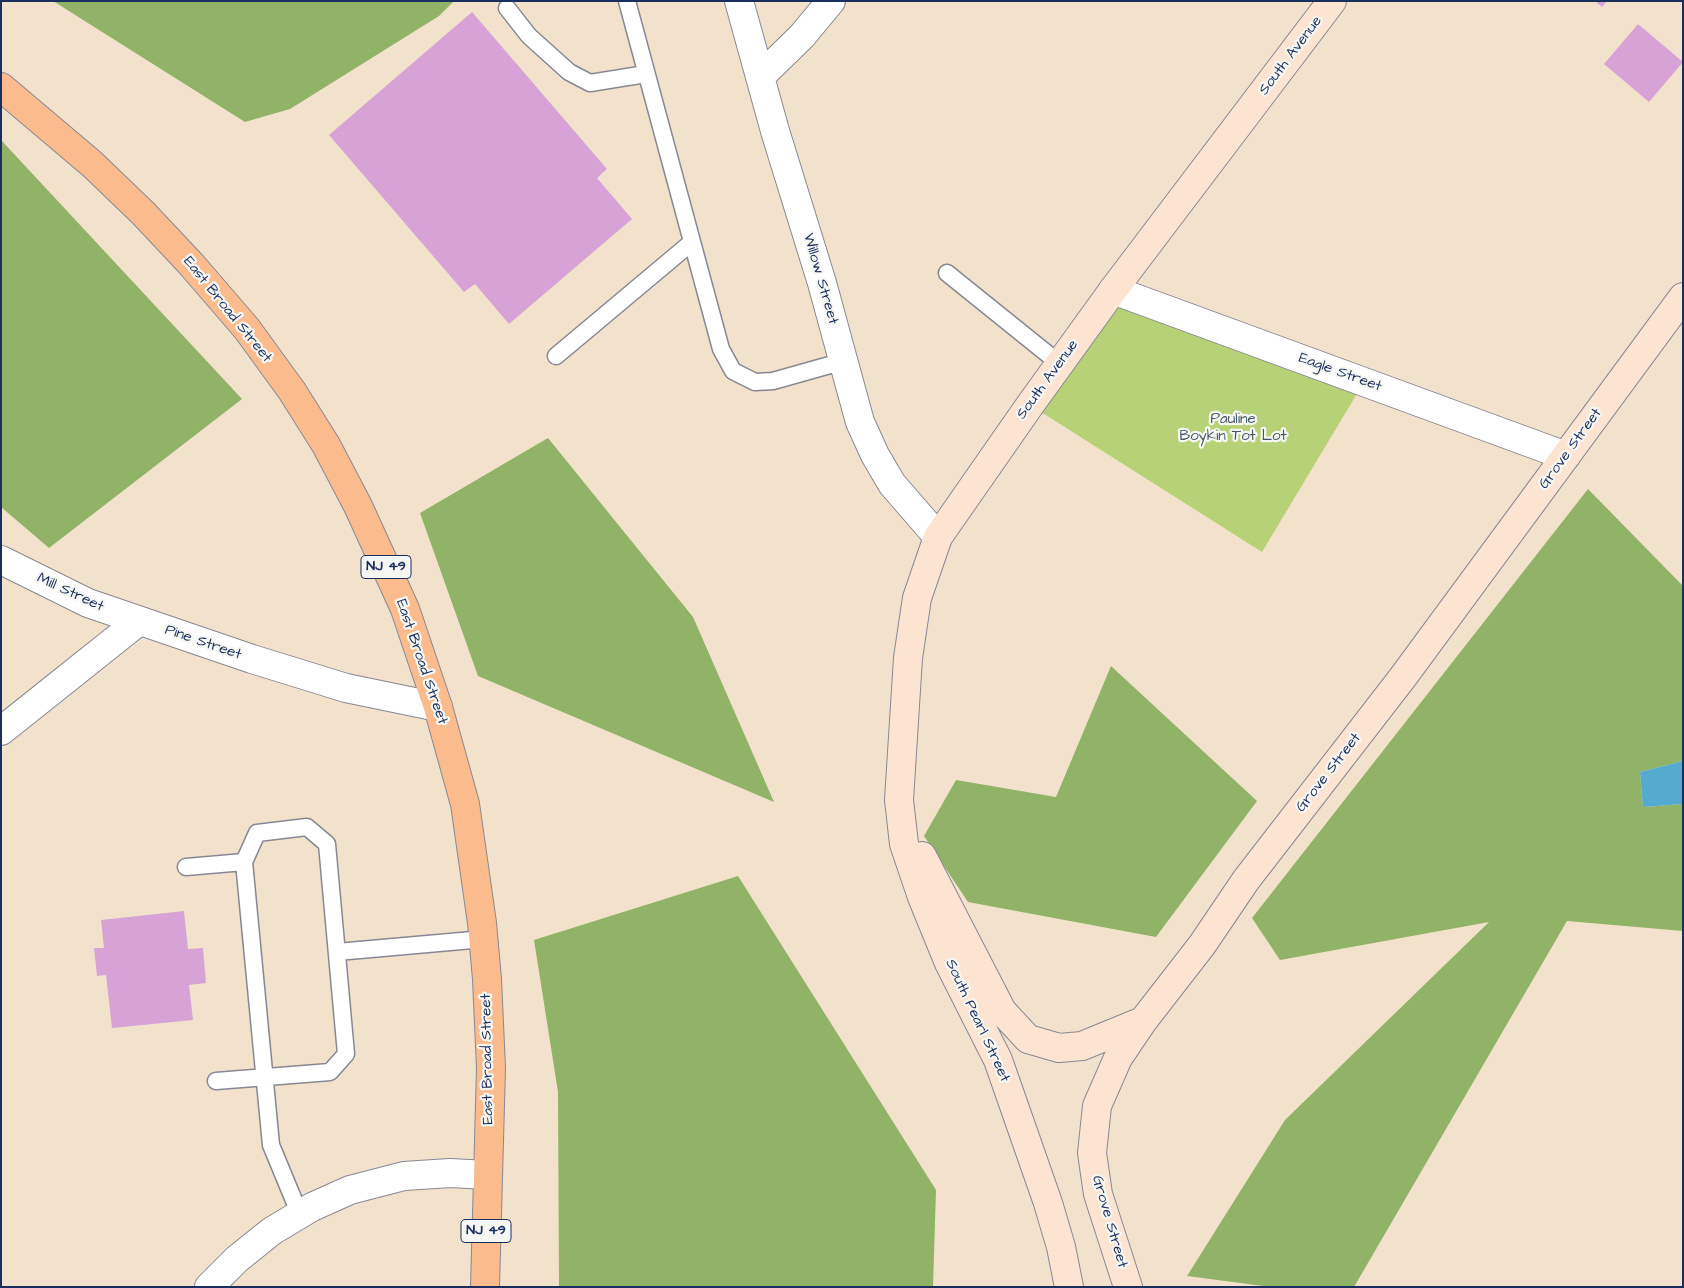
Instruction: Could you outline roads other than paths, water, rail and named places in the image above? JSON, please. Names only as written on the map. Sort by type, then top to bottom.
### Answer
[{"type":"highway","name":"East Broad Street","points":[[1,87],[92,164],[143,213],[246,329],[292,391],[326,445],[358,506],[405,609],[438,707],[465,804],[484,939],[491,1068],[485,1287]]},
{"type":"main road","name":"South Avenue","points":[[901,814],[899,800],[909,650],[917,598],[938,537],[1113,290],[1332,1]]},
{"type":"main road","name":"Grove Street","points":[[1128,1287],[1098,1194],[1092,1152],[1097,1106],[1118,1058],[1202,946],[1246,880],[1403,677],[1683,297]]},
{"type":"main road","points":[[901,814],[1002,1011],[1028,1039],[1059,1048],[1082,1046],[1144,1021]]},
{"type":"main road","name":"South Pearl Street","points":[[901,814],[904,844],[922,897],[950,963],[998,1060],[1048,1203],[1061,1247],[1069,1287]]},
{"type":"street","name":"Willow Street","points":[[739,1],[860,422],[875,455],[892,484],[938,537]]},
{"type":"street","points":[[760,77],[802,36],[831,1]]},
{"type":"street","name":"Eagle Street","points":[[1113,290],[1566,456]]},
{"type":"street","name":"Mill Street","points":[[1,560],[88,603],[140,621]]},
{"type":"street","points":[[1,731],[140,621]]},
{"type":"street","name":"Pine Street","points":[[140,621],[252,660],[346,688],[438,707]]},
{"type":"street","points":[[209,1287],[237,1259],[265,1236],[312,1207],[350,1190],[404,1176],[450,1173],[488,1175]]},
{"type":"lane","points":[[627,1],[721,349],[733,371],[755,382],[773,380],[844,362]]},
{"type":"lane","points":[[507,8],[529,36],[569,72],[590,83],[646,74]]},
{"type":"lane","points":[[556,356],[692,242]]},
{"type":"lane","points":[[947,273],[1060,364]]},
{"type":"lane","points":[[216,1081],[264,1078],[330,1072],[346,1054],[327,844],[307,827],[257,833],[244,862],[264,1078],[270,1145],[300,1215]]},
{"type":"lane","points":[[186,867],[244,862]]},
{"type":"lane","points":[[337,952],[484,939]]},
{"type":"water","points":[[1683,761],[1683,804],[1643,807],[1640,772]]},
{"type":"park label","name":"Pauline Boykin Tot Lot","points":[[1233,428]]}]
